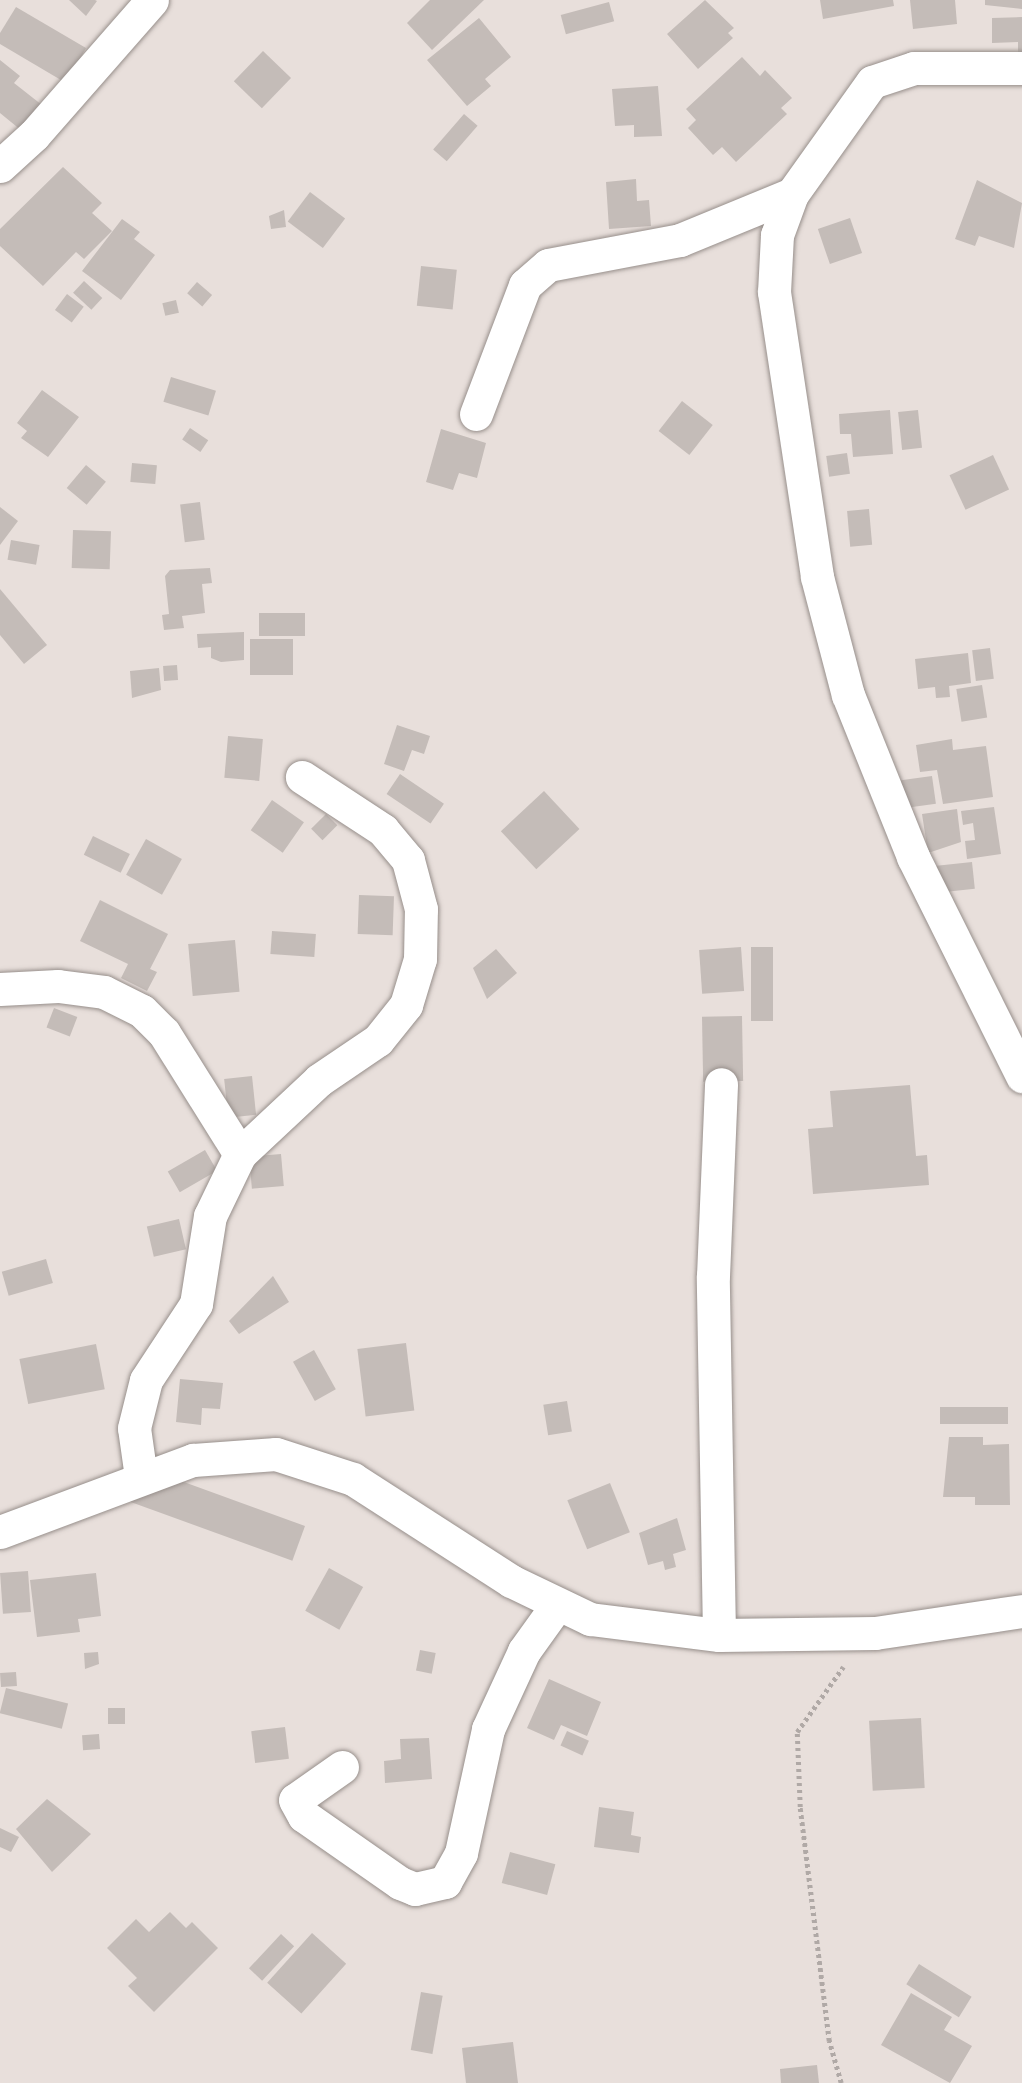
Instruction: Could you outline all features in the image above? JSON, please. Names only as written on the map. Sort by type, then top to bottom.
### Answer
[{"type":"street","points":[[0,166],[34,135],[152,0]]},
{"type":"street","points":[[1022,68],[914,68],[872,82],[792,194],[777,235],[774,292],[821,590],[848,695],[913,857],[1022,1076]]},
{"type":"street","points":[[476,415],[525,285],[548,265],[690,237],[792,194]]},
{"type":"street","points":[[141,1477],[134,1428],[146,1380],[196,1304],[210,1216],[240,1154],[319,1080],[378,1040],[405,1006],[420,959],[421,909],[408,860],[383,830],[302,778]]},
{"type":"street","points":[[0,989],[58,986],[104,992],[142,1011],[164,1033],[240,1154]]},
{"type":"street","points":[[719,1635],[713,1276],[721,1084]]},
{"type":"street","points":[[0,1532],[141,1477],[193,1460],[276,1454],[353,1479],[557,1605],[590,1619],[719,1635],[875,1633],[1022,1611]]},
{"type":"street","points":[[342,1767],[295,1800],[304,1816],[400,1882],[415,1889],[445,1882],[461,1853],[488,1728],[524,1651],[557,1605]]},
{"type":"path","points":[[841,2083],[829,2041],[800,1807],[797,1732],[830,1681],[875,1633]]},
{"type":"building","points":[[69,0],[95,0],[97,1],[86,16]]},
{"type":"building","points":[[430,0],[484,0],[432,50],[407,23]]},
{"type":"building","points":[[705,0],[734,28],[728,33],[733,38],[698,69],[667,34]]},
{"type":"building","points":[[820,0],[893,0],[894,6],[823,19]]},
{"type":"building","points":[[910,0],[955,0],[957,24],[913,29]]},
{"type":"building","points":[[985,0],[1022,0],[1022,9],[985,5]]},
{"type":"building","points":[[609,2],[614,21],[566,34],[561,15]]},
{"type":"building","points":[[16,7],[86,48],[66,83],[0,44],[0,33]]},
{"type":"building","points":[[1022,17],[1022,58],[1018,59],[1018,42],[992,43],[992,18]]},
{"type":"building","points":[[479,18],[511,57],[485,79],[491,86],[467,106],[427,60]]},
{"type":"building","points":[[263,51],[291,78],[262,108],[234,81]]},
{"type":"building","points":[[742,57],[760,76],[765,70],[792,98],[781,108],[787,114],[736,162],[722,147],[713,155],[688,128],[696,120],[686,109]]},
{"type":"building","points":[[0,60],[20,76],[14,83],[42,105],[22,131],[0,113]]},
{"type":"building","points":[[658,86],[662,136],[634,137],[634,125],[615,126],[612,89]]},
{"type":"building","points":[[464,114],[478,126],[447,161],[433,149]]},
{"type":"building","points":[[63,167],[102,203],[92,213],[112,231],[84,259],[76,252],[43,286],[0,246],[0,229]]},
{"type":"building","points":[[636,179],[637,201],[649,200],[651,226],[609,229],[606,182]]},
{"type":"building","points":[[977,180],[1022,203],[1014,248],[979,236],[975,246],[955,239]]},
{"type":"building","points":[[310,192],[345,218],[323,248],[288,222]]},
{"type":"building","points":[[284,210],[286,227],[271,229],[269,216]]},
{"type":"building","points":[[850,218],[862,253],[830,264],[818,229]]},
{"type":"building","points":[[122,219],[140,232],[134,239],[155,255],[121,300],[82,271]]},
{"type":"building","points":[[421,266],[457,270],[453,310],[417,306]]},
{"type":"building","points":[[84,281],[102,298],[91,310],[73,293]]},
{"type":"building","points":[[197,282],[212,295],[202,306],[187,293]]},
{"type":"building","points":[[67,294],[84,307],[72,323],[55,310]]},
{"type":"building","points":[[176,300],[179,313],[165,316],[162,303]]},
{"type":"building","points":[[171,377],[216,391],[208,416],[163,402]]},
{"type":"building","points":[[42,390],[79,417],[48,457],[21,438],[27,431],[17,423]]},
{"type":"building","points":[[682,401],[713,425],[689,455],[659,431]]},
{"type":"building","points":[[890,410],[893,454],[853,457],[851,434],[840,434],[839,414]]},
{"type":"building","points":[[918,410],[922,448],[902,450],[898,412]]},
{"type":"building","points":[[190,428],[208,440],[200,452],[182,440]]},
{"type":"building","points":[[441,429],[486,443],[477,478],[459,473],[453,490],[426,482]]},
{"type":"building","points":[[847,453],[850,474],[829,477],[826,456]]},
{"type":"building","points":[[993,455],[1009,489],[966,510],[949,475]]},
{"type":"building","points":[[132,463],[157,465],[155,484],[130,482]]},
{"type":"building","points":[[86,465],[106,482],[87,505],[67,488]]},
{"type":"building","points":[[200,502],[205,540],[185,542],[180,504]]},
{"type":"building","points":[[0,507],[18,521],[0,545]]},
{"type":"building","points":[[869,509],[872,545],[850,547],[847,511]]},
{"type":"building","points":[[73,530],[111,531],[110,569],[72,568]]},
{"type":"building","points":[[11,540],[40,545],[36,565],[8,560]]},
{"type":"building","points":[[210,568],[212,583],[202,584],[205,613],[182,616],[184,628],[164,630],[162,615],[169,614],[165,576],[170,570]]},
{"type":"building","points":[[0,589],[47,645],[24,664],[0,635]]},
{"type":"building","points":[[259,613],[305,613],[305,636],[259,636]]},
{"type":"building","points":[[244,632],[244,660],[221,662],[211,658],[211,647],[198,648],[197,634]]},
{"type":"building","points":[[250,639],[293,639],[293,675],[250,675]]},
{"type":"building","points":[[990,648],[994,679],[976,681],[972,650]]},
{"type":"building","points":[[968,653],[971,683],[949,686],[950,697],[936,698],[935,687],[918,689],[915,659]]},
{"type":"building","points":[[177,665],[178,680],[164,681],[163,666]]},
{"type":"building","points":[[159,668],[161,690],[132,698],[130,671]]},
{"type":"building","points":[[982,685],[987,718],[961,722],[956,689]]},
{"type":"building","points":[[397,725],[430,736],[424,754],[412,750],[404,771],[384,764]]},
{"type":"building","points":[[228,736],[263,739],[259,781],[224,778]]},
{"type":"building","points":[[952,739],[953,750],[986,746],[993,797],[943,804],[937,770],[920,772],[916,745]]},
{"type":"building","points":[[400,774],[444,804],[431,824],[387,794]]},
{"type":"building","points":[[932,776],[936,804],[901,809],[897,781]]},
{"type":"building","points":[[544,791],[579,829],[536,869],[501,831]]},
{"type":"building","points":[[272,800],[304,822],[283,853],[251,830]]},
{"type":"building","points":[[994,807],[1001,854],[967,859],[965,841],[975,840],[973,823],[963,825],[961,811]]},
{"type":"building","points":[[957,809],[961,842],[928,853],[922,814]]},
{"type":"building","points":[[326,814],[337,825],[322,840],[311,829]]},
{"type":"building","points":[[93,836],[130,854],[121,873],[84,855]]},
{"type":"building","points":[[146,839],[182,859],[162,895],[126,875]]},
{"type":"building","points":[[972,862],[975,889],[935,893],[932,866]]},
{"type":"building","points":[[359,895],[394,896],[393,935],[358,934]]},
{"type":"building","points":[[100,900],[168,934],[150,969],[157,972],[147,991],[121,978],[128,964],[80,941]]},
{"type":"building","points":[[272,931],[316,934],[314,957],[270,954]]},
{"type":"building","points":[[235,940],[240,992],[193,996],[188,944]]},
{"type":"building","points":[[741,947],[744,991],[702,994],[699,950]]},
{"type":"building","points":[[751,947],[773,947],[773,1021],[751,1021]]},
{"type":"building","points":[[496,949],[517,973],[487,999],[473,968]]},
{"type":"building","points":[[54,1008],[77,1017],[70,1037],[46,1028]]},
{"type":"building","points":[[742,1016],[743,1081],[703,1082],[702,1017]]},
{"type":"building","points":[[252,1076],[256,1115],[228,1118],[224,1079]]},
{"type":"building","points":[[910,1085],[916,1156],[927,1155],[929,1185],[813,1194],[808,1129],[833,1127],[830,1091]]},
{"type":"building","points":[[205,1150],[217,1171],[180,1192],[168,1172]]},
{"type":"building","points":[[281,1154],[284,1186],[252,1189],[249,1157]]},
{"type":"building","points":[[179,1219],[186,1249],[154,1257],[147,1226]]},
{"type":"building","points":[[46,1259],[53,1283],[9,1296],[2,1272]]},
{"type":"building","points":[[273,1276],[289,1302],[239,1334],[229,1321]]},
{"type":"building","points":[[406,1343],[414,1410],[366,1416],[357,1349]]},
{"type":"building","points":[[96,1344],[105,1389],[28,1404],[19,1359]]},
{"type":"building","points":[[314,1350],[336,1389],[315,1401],[293,1362]]},
{"type":"building","points":[[180,1379],[223,1383],[220,1409],[202,1408],[201,1425],[176,1422]]},
{"type":"building","points":[[567,1401],[572,1432],[548,1435],[543,1405]]},
{"type":"building","points":[[940,1407],[1008,1407],[1008,1424],[940,1424]]},
{"type":"building","points":[[949,1437],[983,1437],[983,1445],[1009,1444],[1010,1505],[975,1505],[975,1497],[943,1497]]},
{"type":"building","points":[[136,1464],[305,1526],[292,1561],[123,1499]]},
{"type":"building","points":[[610,1483],[630,1532],[587,1549],[567,1500]]},
{"type":"building","points":[[677,1518],[686,1550],[673,1554],[676,1567],[665,1570],[663,1561],[648,1565],[639,1533]]},
{"type":"building","points":[[329,1568],[363,1587],[339,1630],[305,1611]]},
{"type":"building","points":[[28,1571],[31,1612],[3,1614],[0,1573]]},
{"type":"building","points":[[96,1573],[101,1616],[78,1619],[80,1632],[37,1637],[30,1580]]},
{"type":"building","points":[[420,1650],[436,1653],[432,1674],[416,1671]]},
{"type":"building","points":[[98,1652],[99,1664],[85,1669],[84,1653]]},
{"type":"building","points":[[16,1672],[17,1686],[1,1687],[0,1673]]},
{"type":"building","points":[[549,1679],[601,1702],[587,1736],[561,1725],[554,1740],[527,1728]]},
{"type":"building","points":[[6,1688],[68,1703],[62,1729],[0,1713]]},
{"type":"building","points":[[108,1708],[125,1708],[125,1724],[108,1724]]},
{"type":"building","points":[[921,1718],[925,1788],[873,1791],[869,1721]]},
{"type":"building","points":[[285,1727],[289,1759],[255,1763],[251,1731]]},
{"type":"building","points":[[567,1731],[589,1741],[582,1755],[560,1746]]},
{"type":"building","points":[[99,1734],[100,1749],[83,1750],[82,1735]]},
{"type":"building","points":[[429,1738],[432,1779],[385,1783],[384,1761],[401,1759],[400,1739]]},
{"type":"building","points":[[47,1799],[91,1834],[52,1872],[16,1829]]},
{"type":"building","points":[[599,1807],[634,1812],[631,1835],[641,1837],[639,1853],[594,1847]]},
{"type":"building","points":[[0,1828],[19,1837],[11,1852],[0,1847]]},
{"type":"building","points":[[510,1852],[555,1864],[547,1895],[502,1883]]},
{"type":"building","points":[[170,1912],[186,1928],[192,1922],[218,1948],[154,2012],[128,1986],[137,1978],[107,1948],[136,1919],[149,1932]]},
{"type":"building","points":[[312,1933],[346,1964],[301,2014],[267,1983]]},
{"type":"building","points":[[281,1934],[294,1946],[262,1981],[249,1968]]},
{"type":"building","points":[[919,1964],[972,1997],[959,2017],[906,1984]]},
{"type":"building","points":[[421,1992],[443,1996],[432,2054],[411,2050]]},
{"type":"building","points":[[911,1993],[952,2017],[944,2030],[972,2046],[950,2083],[881,2045]]},
{"type":"building","points":[[513,2042],[518,2083],[466,2083],[462,2048]]},
{"type":"building","points":[[817,2065],[819,2083],[781,2083],[780,2069]]}]
